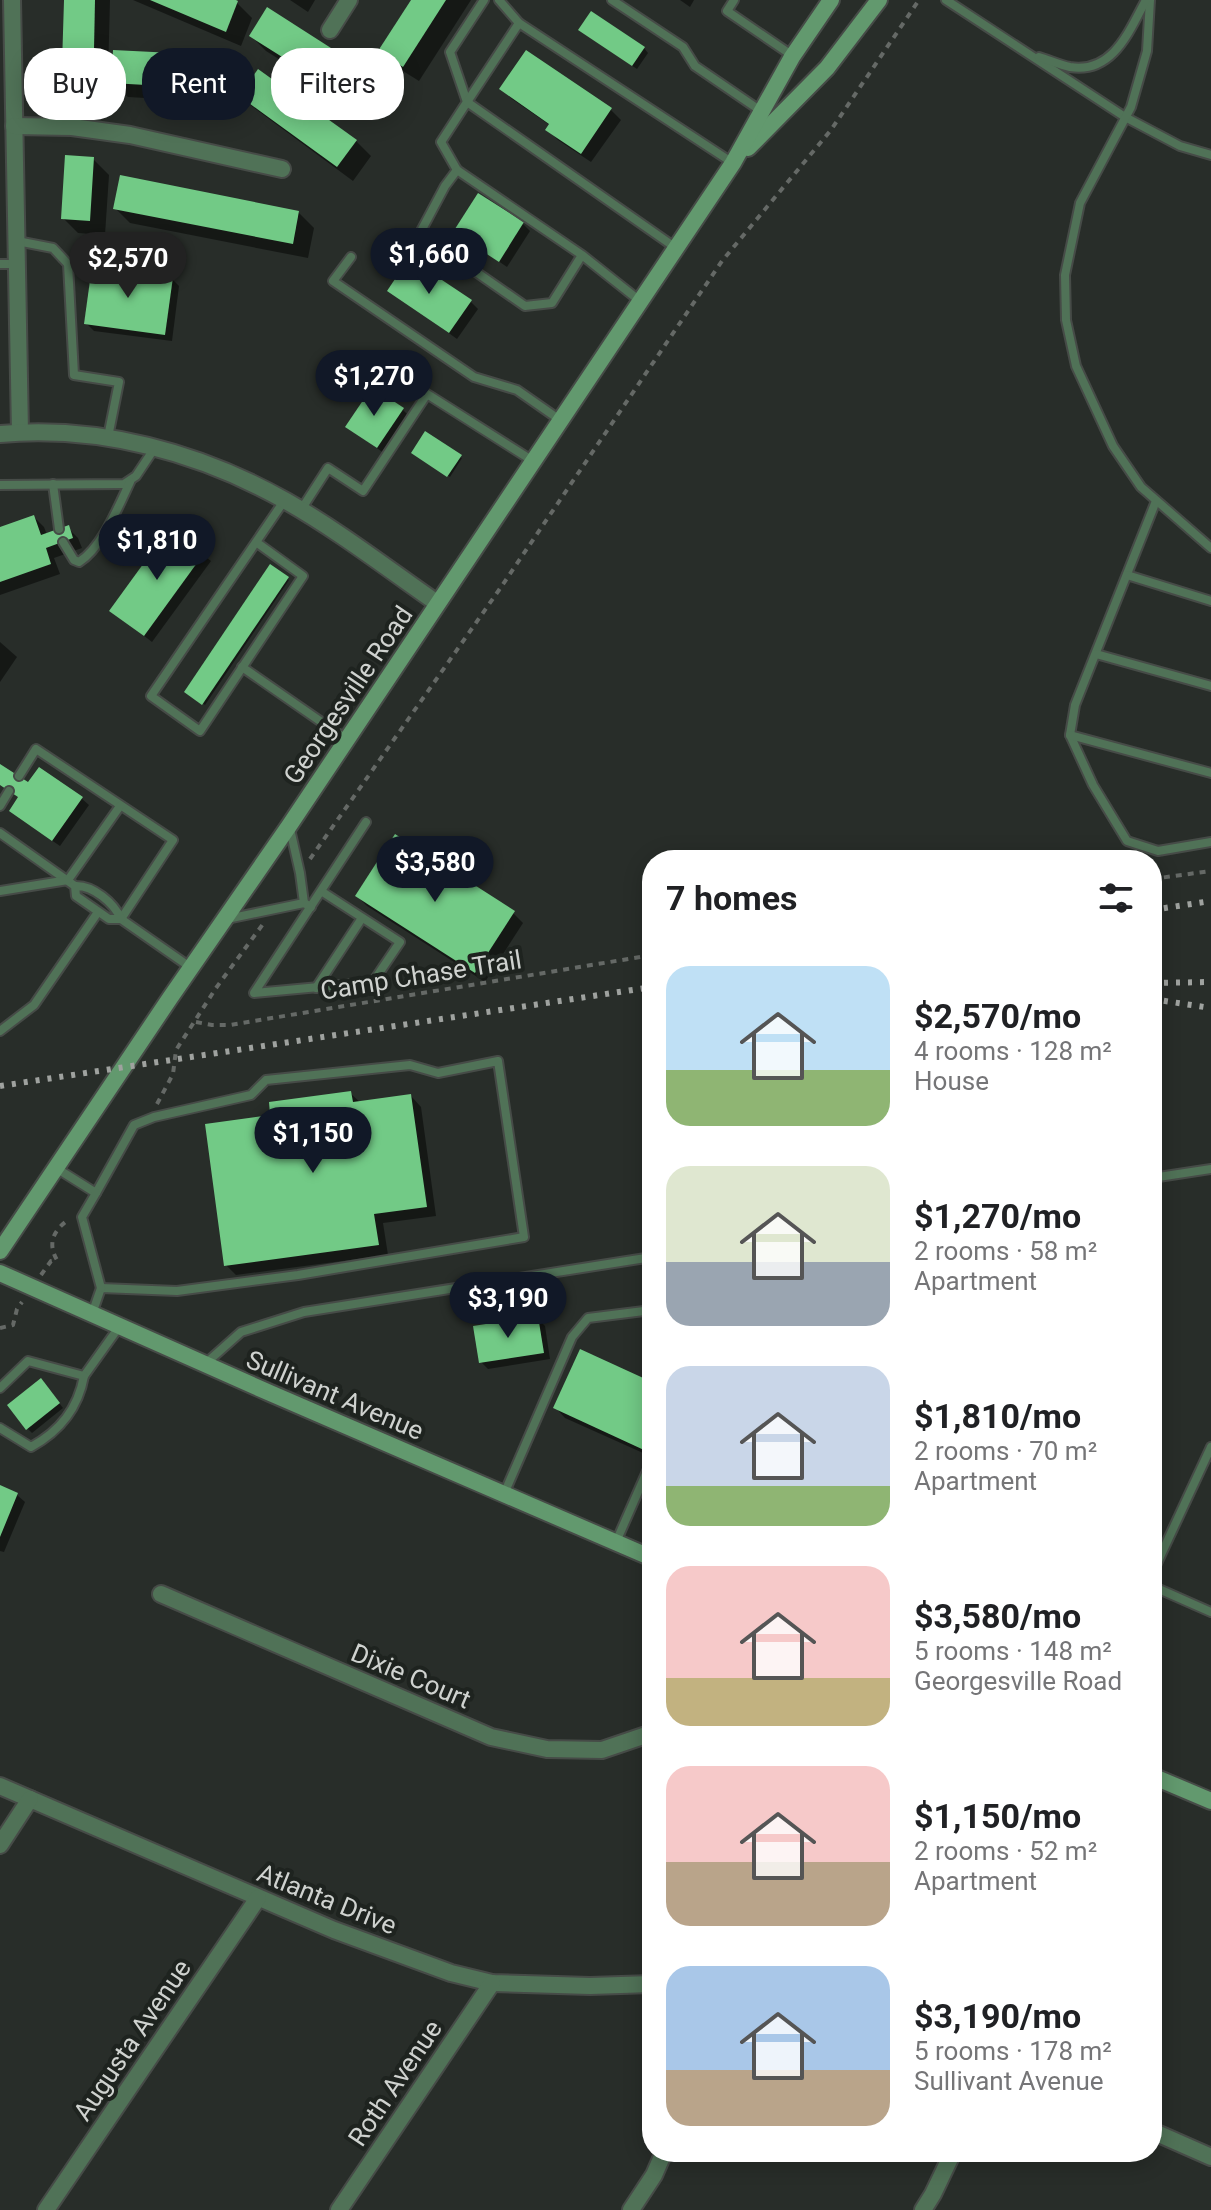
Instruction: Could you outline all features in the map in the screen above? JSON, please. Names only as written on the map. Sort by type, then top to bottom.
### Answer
[{"type":"main road","name":"Georgesville Road","points":[[0,1251],[733,163],[793,56],[831,0]]},
{"type":"main road","name":"Georgesville Road","points":[[733,163],[827,68],[879,0]]},
{"type":"main road","name":"Sullivant Avenue","points":[[0,1273],[642,1554]]},
{"type":"main road","points":[[1162,1780],[1211,1801]]},
{"type":"street","points":[[12,0],[16,241],[8,264],[20,432]]},
{"type":"street","points":[[330,30],[349,0]]},
{"type":"street","points":[[14,126],[72,127],[130,135],[282,169]]},
{"type":"street","points":[[0,434],[61,432],[108,437],[154,448],[234,475],[301,510],[437,603]]},
{"type":"street","name":"Dixie Court","points":[[161,1594],[491,1737],[547,1749],[602,1750],[642,1736]]},
{"type":"street","name":"Atlanta Drive","points":[[0,1786],[334,1930],[451,1973],[492,1983],[642,1984]]},
{"type":"street","points":[[0,1845],[30,1799]]},
{"type":"street","name":"Augusta Avenue","points":[[46,2210],[258,1898]]},
{"type":"street","name":"Roth Avenue","points":[[339,2210],[492,1983]]},
{"type":"street","points":[[1162,2135],[1211,2157]]},
{"type":"street","points":[[631,2210],[660,2162]]},
{"type":"street","points":[[923,2210],[948,2162]]},
{"type":"lane","points":[[484,0],[450,52],[467,102],[676,248]]},
{"type":"lane","points":[[499,0],[519,23],[733,163]]},
{"type":"lane","points":[[612,0],[683,47],[695,66],[761,111]]},
{"type":"lane","points":[[734,0],[727,11],[793,56]]},
{"type":"lane","points":[[946,0],[1125,117],[1180,146],[1211,155]]},
{"type":"lane","points":[[1027,53],[1071,67],[1094,67],[1111,57],[1124,41],[1148,0]]},
{"type":"lane","points":[[1148,0],[1147,51],[1131,107],[1080,203],[1065,275],[1066,320],[1076,366],[1113,446],[1141,487],[1211,548]]},
{"type":"lane","points":[[519,23],[441,142],[457,170],[582,255],[640,301]]},
{"type":"lane","points":[[457,170],[420,233],[525,306],[552,303],[582,255]]},
{"type":"lane","points":[[16,241],[53,248],[68,264],[74,375],[119,382],[108,437]]},
{"type":"lane","points":[[351,257],[333,281],[474,377],[517,390],[560,420]]},
{"type":"lane","points":[[301,510],[328,468],[363,491],[427,394],[533,461]]},
{"type":"lane","points":[[0,485],[124,484],[136,476],[154,448]]},
{"type":"lane","points":[[63,542],[74,560],[79,562],[87,557],[111,521],[131,480]]},
{"type":"lane","points":[[53,484],[59,529]]},
{"type":"lane","points":[[256,542],[303,576],[200,731],[151,696],[284,500]]},
{"type":"lane","points":[[1155,850],[1127,841],[1093,785],[1070,735],[1075,705],[1156,501]]},
{"type":"lane","points":[[1127,575],[1211,601]]},
{"type":"lane","points":[[1096,654],[1211,686]]},
{"type":"lane","points":[[242,667],[346,739]]},
{"type":"lane","points":[[1070,735],[1211,773]]},
{"type":"lane","points":[[19,776],[36,749],[173,840],[121,919]]},
{"type":"lane","points":[[0,806],[9,791]]},
{"type":"lane","points":[[72,883],[120,806]]},
{"type":"lane","points":[[321,891],[400,942],[373,982],[254,993],[307,905],[321,891],[366,822]]},
{"type":"lane","points":[[289,826],[307,905]]},
{"type":"lane","points":[[0,833],[72,883],[76,896],[98,912],[109,919],[121,919]]},
{"type":"lane","points":[[1162,850],[1211,842]]},
{"type":"lane","points":[[0,891],[72,883],[85,885],[116,908],[121,919],[191,968]]},
{"type":"lane","points":[[226,919],[307,905]]},
{"type":"lane","points":[[0,1031],[34,1005],[98,912]]},
{"type":"lane","points":[[316,988],[362,918]]},
{"type":"lane","points":[[92,1314],[101,1288],[82,1217],[134,1125],[154,1117],[251,1095],[266,1080],[410,1065],[438,1073],[498,1061],[524,1237],[298,1275],[177,1291],[101,1288]]},
{"type":"lane","points":[[55,1168],[96,1193]]},
{"type":"lane","points":[[1162,1176],[1211,1169]]},
{"type":"lane","points":[[205,1364],[241,1332],[304,1312],[642,1259]]},
{"type":"lane","points":[[504,1494],[572,1337],[588,1318],[642,1311]]},
{"type":"lane","points":[[0,1428],[31,1447],[53,1436],[80,1398],[84,1376],[119,1327]]},
{"type":"lane","points":[[0,1388],[28,1361],[84,1376]]},
{"type":"lane","points":[[1162,1552],[1211,1447]]},
{"type":"lane","points":[[616,1542],[642,1483]]},
{"type":"lane","points":[[1162,1590],[1211,1612]]},
{"type":"path","points":[[300,873],[499,590],[722,261],[831,130],[919,0]]},
{"type":"path","points":[[1162,878],[1211,871]]},
{"type":"path","name":"Camp Chase Trail","points":[[274,909],[216,988],[196,1022],[230,1025],[642,957]]},
{"type":"building","points":[[64,0],[95,0],[94,48],[63,48]]},
{"type":"building","points":[[150,0],[236,0],[238,1],[226,32]]},
{"type":"building","points":[[411,0],[446,0],[404,65],[404,48],[380,48]]},
{"type":"building","points":[[267,7],[331,48],[271,50],[249,36]]},
{"type":"building","points":[[591,11],[645,47],[632,66],[578,30]]},
{"type":"building","points":[[526,50],[612,108],[581,154],[545,130],[549,124],[499,89]]},
{"type":"building","points":[[126,51],[142,51],[142,85],[126,84]]},
{"type":"building","points":[[258,69],[271,78],[271,119],[255,108],[255,73]]},
{"type":"building","points":[[272,120],[329,120],[357,140],[337,167]]},
{"type":"building","points":[[65,155],[94,157],[90,221],[61,219]]},
{"type":"building","points":[[120,175],[299,211],[293,244],[113,209]]},
{"type":"building","points":[[478,193],[524,222],[499,262],[453,232]]},
{"type":"building","points":[[409,258],[472,300],[449,333],[387,291]]},
{"type":"building","points":[[92,266],[173,277],[165,335],[84,324]]},
{"type":"building","points":[[372,387],[404,408],[377,448],[345,427]]},
{"type":"building","points":[[425,431],[462,455],[447,477],[411,453]]},
{"type":"building","points":[[34,515],[41,535],[69,525],[73,538],[46,548],[51,564],[0,582],[0,527]]},
{"type":"building","points":[[170,527],[205,552],[144,636],[109,611]]},
{"type":"building","points":[[270,564],[289,577],[202,705],[184,692]]},
{"type":"building","points":[[0,764],[28,782],[39,767],[83,797],[52,841],[9,811],[18,797],[0,785]]},
{"type":"building","points":[[395,834],[515,911],[475,973],[355,896]]},
{"type":"building","points":[[351,1091],[353,1102],[411,1094],[427,1207],[374,1214],[379,1245],[224,1266],[205,1124],[270,1115],[269,1102]]},
{"type":"building","points":[[538,1316],[544,1353],[479,1363],[473,1326]]},
{"type":"building","points":[[580,1349],[642,1377],[642,1449],[553,1408]]},
{"type":"building","points":[[41,1378],[60,1403],[26,1430],[7,1405]]},
{"type":"building","points":[[0,1485],[18,1493],[0,1537]]},
{"type":"railway","points":[[1162,908],[1211,901]]},
{"type":"railway","points":[[1162,983],[1211,982]]},
{"type":"railway","points":[[0,1086],[642,989]]},
{"type":"railway","points":[[1162,1001],[1211,1008]]}]
